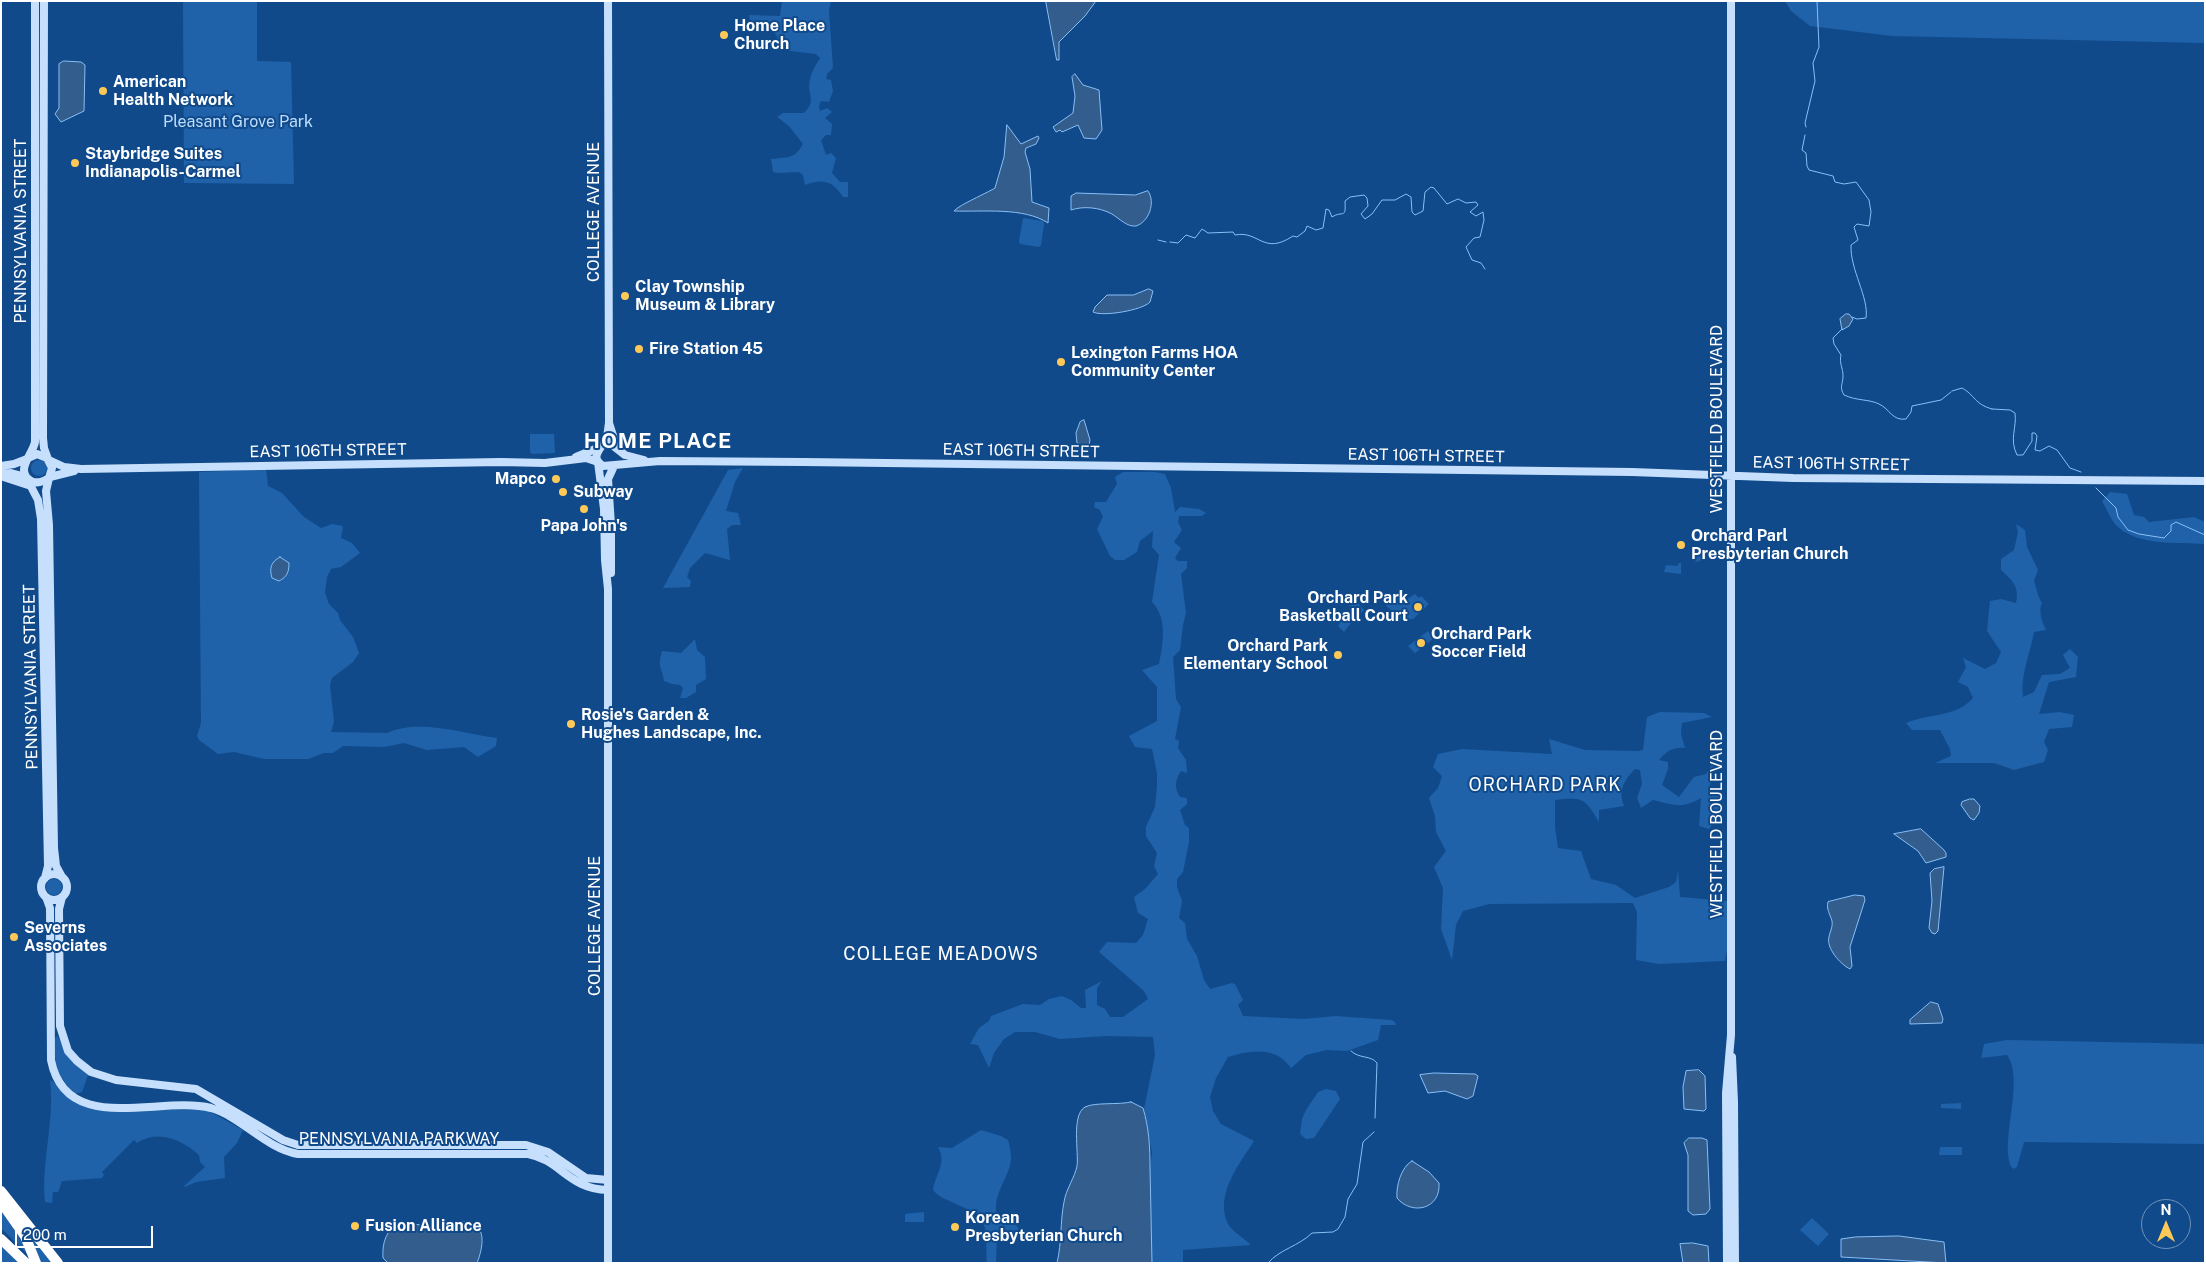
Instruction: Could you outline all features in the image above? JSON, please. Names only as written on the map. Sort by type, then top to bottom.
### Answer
[{"type":"highway","points":[[1,1191],[58,1263]]},
{"type":"highway","points":[[1,1202],[25,1236],[36,1263]]},
{"type":"highway","points":[[1,1239],[26,1263]]},
{"type":"main road","name":"PENNSYLVANIA STREET","points":[[28,459],[34,447],[35,437],[35,1]]},
{"type":"main road","name":"PENNSYLVANIA STREET","points":[[44,1],[43,438],[44,450],[49,460]]},
{"type":"main road","name":"COLLEGE AVENUE","points":[[600,446],[608,434],[609,423],[608,1]]},
{"type":"main road","name":"WESTFIELD BOULEVARD","points":[[1732,1],[1730,1048],[1734,1102],[1735,1263]]},
{"type":"main road","name":"COLLEGE AVENUE","points":[[609,423],[618,449]]},
{"type":"main road","points":[[610,444],[618,449],[620,458],[614,465],[606,467],[598,462],[596,454],[600,446],[610,444]]},
{"type":"main road","name":"EAST 106TH STREET","points":[[575,458],[600,446]]},
{"type":"main road","name":"EAST 106TH STREET","points":[[618,449],[625,456],[646,461]]},
{"type":"main road","points":[[1,466],[14,464],[37,454],[49,460],[52,468],[49,477],[38,482],[11,473],[1,475]]},
{"type":"main road","name":"EAST 106TH STREET","points":[[49,460],[64,467],[81,469],[501,462],[545,463],[575,458],[589,458],[598,462]]},
{"type":"main road","points":[[27,477],[24,467],[28,459]]},
{"type":"main road","name":"EAST 106TH STREET","points":[[614,465],[646,461],[1593,472],[1793,478],[2205,481]]},
{"type":"main road","name":"COLLEGE AVENUE","points":[[598,462],[604,509],[608,589],[608,1263]]},
{"type":"main road","name":"COLLEGE AVENUE","points":[[608,589],[610,586],[611,525],[608,479],[614,465]]},
{"type":"main road","name":"EAST 106TH STREET","points":[[49,477],[81,469]]},
{"type":"main road","points":[[1,475],[31,486]]},
{"type":"main road","name":"PENNSYLVANIA STREET","points":[[27,477],[38,500],[42,526],[48,866],[45,878]]},
{"type":"main road","name":"PENNSYLVANIA STREET","points":[[49,477],[46,493],[49,524],[54,848],[57,869],[62,877]]},
{"type":"main road","points":[[55,874],[62,877],[67,888],[62,897],[55,900],[46,897],[41,888],[45,878],[55,874]]},
{"type":"main road","name":"PENNSYLVANIA PARKWAY","points":[[46,897],[50,908],[51,1060],[60,1083],[69,1093],[82,1102],[105,1108],[210,1108],[280,1148],[298,1154],[532,1155],[548,1162],[581,1185],[608,1190]]},
{"type":"main road","name":"PENNSYLVANIA PARKWAY","points":[[62,897],[59,909],[60,1026],[68,1051],[77,1062],[91,1072],[116,1080],[196,1089],[283,1140],[294,1144],[526,1145],[548,1152],[586,1178],[608,1180]]},
{"type":"main road","name":"WESTFIELD BOULEVARD","points":[[1727,1263],[1726,1093],[1730,1048]]},
{"type":"green space","name":"Pleasant Grove Park","points":[[183,1],[257,1],[257,61],[291,62],[294,184],[184,183]]},
{"type":"green space","points":[[782,1],[831,1],[829,10],[833,68],[827,74],[826,79],[831,80],[833,91],[829,102],[821,101],[819,106],[820,111],[827,108],[832,112],[825,118],[832,124],[831,135],[826,135],[821,140],[826,155],[831,153],[836,158],[832,173],[840,182],[848,182],[848,197],[843,197],[835,187],[827,182],[805,185],[803,175],[799,172],[773,172],[771,159],[786,158],[793,155],[803,144],[789,126],[777,117],[783,113],[804,113],[808,108],[811,100],[809,85],[820,58],[816,54],[766,48],[778,37],[769,29],[751,26],[749,15],[780,16]]},
{"type":"green space","points":[[1785,1],[2205,1],[2205,43],[1892,36],[1810,26],[1791,11]]},
{"type":"green space","points":[[1023,218],[1043,221],[1041,245],[1039,247],[1020,244]]},
{"type":"green space","points":[[530,434],[554,434],[555,453],[532,454],[530,452]]},
{"type":"green space","points":[[39,460],[47,468],[39,476],[31,468]]},
{"type":"green space","points":[[743,468],[735,482],[726,511],[738,513],[741,525],[732,525],[727,529],[730,560],[705,553],[690,568],[687,577],[691,581],[690,587],[663,588],[728,470]]},
{"type":"green space","points":[[266,469],[268,486],[282,493],[304,517],[321,528],[332,524],[343,526],[341,538],[352,543],[360,553],[341,567],[331,569],[327,577],[325,593],[329,604],[338,613],[340,620],[353,637],[359,653],[353,662],[332,678],[330,685],[334,722],[331,732],[387,733],[413,727],[442,728],[497,738],[496,746],[478,757],[464,747],[427,750],[404,743],[384,747],[343,746],[333,753],[324,753],[308,759],[264,759],[234,752],[218,754],[199,740],[197,736],[201,723],[199,472]]},
{"type":"green space","points":[[1123,472],[1155,472],[1165,474],[1171,488],[1175,512],[1180,507],[1199,509],[1206,513],[1202,516],[1179,516],[1178,522],[1182,530],[1174,542],[1181,548],[1175,558],[1178,561],[1187,561],[1187,568],[1181,574],[1186,613],[1180,650],[1173,657],[1176,699],[1181,707],[1175,739],[1179,741],[1178,748],[1186,760],[1187,773],[1181,771],[1176,781],[1176,787],[1180,797],[1187,798],[1187,804],[1180,810],[1185,825],[1189,828],[1189,842],[1183,872],[1177,879],[1177,887],[1182,901],[1179,918],[1185,923],[1187,939],[1197,956],[1204,980],[1210,989],[1232,983],[1235,984],[1243,1000],[1238,1005],[1243,1016],[1303,1019],[1336,1016],[1391,1020],[1396,1025],[1381,1025],[1378,1040],[1347,1051],[1327,1050],[1306,1055],[1291,1068],[1278,1056],[1270,1053],[1254,1052],[1228,1057],[1216,1078],[1210,1097],[1213,1111],[1221,1124],[1254,1141],[1230,1180],[1224,1202],[1228,1224],[1251,1245],[1183,1250],[1183,1263],[1152,1263],[1150,1168],[1152,1153],[1144,1109],[1155,1055],[1153,1037],[1107,1036],[1060,1039],[1035,1032],[1015,1032],[1004,1039],[994,1053],[989,1068],[978,1045],[970,1044],[979,1028],[989,1021],[991,1016],[1023,1004],[1040,1005],[1049,999],[1062,996],[1081,1008],[1086,1008],[1085,990],[1102,981],[1097,988],[1097,1005],[1105,1009],[1110,1017],[1123,1017],[1148,999],[1144,991],[1099,952],[1107,942],[1136,943],[1143,935],[1148,919],[1138,913],[1134,897],[1145,889],[1158,874],[1154,866],[1157,853],[1146,836],[1146,827],[1155,807],[1157,787],[1157,773],[1152,749],[1135,747],[1129,736],[1157,721],[1157,687],[1142,670],[1159,664],[1162,648],[1162,623],[1157,608],[1152,602],[1159,555],[1152,547],[1153,531],[1140,541],[1137,552],[1124,560],[1115,560],[1110,556],[1097,529],[1103,517],[1100,510],[1094,507],[1095,502],[1106,502],[1117,484],[1115,477]]},
{"type":"green space","points":[[2110,492],[2127,494],[2134,515],[2144,517],[2149,522],[2194,517],[2205,522],[2205,544],[2160,542],[2127,533],[2118,527],[2102,501]]},
{"type":"green space","points":[[2016,524],[2025,530],[2027,547],[2038,570],[2034,581],[2042,603],[2040,609],[2041,616],[2046,630],[2034,632],[2024,673],[2023,697],[2034,692],[2042,675],[2060,674],[2070,668],[2063,655],[2070,649],[2078,657],[2076,677],[2049,682],[2039,714],[2060,712],[2074,715],[2072,727],[2049,729],[2044,742],[2048,750],[2044,762],[2014,770],[1994,763],[1935,763],[1951,756],[1950,749],[1940,730],[1912,730],[1906,723],[1950,712],[1958,709],[1973,698],[1968,687],[1958,682],[1966,667],[1963,658],[1985,669],[1996,663],[2001,652],[1987,631],[1990,601],[2001,599],[2016,603],[2016,588],[2001,570],[2001,559],[2014,550],[2018,532]]},
{"type":"green space","points":[[1699,552],[1705,553],[1705,559],[1696,562],[1692,560],[1691,555]]},
{"type":"green space","points":[[1681,563],[1681,574],[1664,572],[1666,565],[1677,566]]},
{"type":"green space","points":[[1383,592],[1389,595],[1400,596],[1406,600],[1415,594],[1419,598],[1421,596],[1429,604],[1413,619],[1402,620],[1382,602],[1380,595]]},
{"type":"green space","points":[[1356,601],[1364,610],[1359,615],[1349,605]]},
{"type":"green space","points":[[1344,615],[1351,623],[1344,632],[1338,626],[1340,623],[1338,621]]},
{"type":"green space","name":"Orchard Park Soccer Field","points":[[1428,631],[1433,639],[1415,653],[1408,646]]},
{"type":"green space","points":[[695,639],[697,650],[705,657],[706,679],[696,685],[696,692],[686,698],[680,698],[683,688],[680,685],[664,681],[660,664],[662,651],[681,653]]},
{"type":"green space","points":[[1660,712],[1704,713],[1712,717],[1682,723],[1681,734],[1685,748],[1670,750],[1659,760],[1668,762],[1668,769],[1662,785],[1679,797],[1694,777],[1706,774],[1718,754],[1721,755],[1709,787],[1719,790],[1719,816],[1709,829],[1699,826],[1701,798],[1683,805],[1653,800],[1641,808],[1637,798],[1642,784],[1640,770],[1635,769],[1623,786],[1622,801],[1624,806],[1599,810],[1599,822],[1590,808],[1578,799],[1555,800],[1555,827],[1558,848],[1581,851],[1591,879],[1616,885],[1635,898],[1669,887],[1676,882],[1678,870],[1680,897],[1727,901],[1727,950],[1725,961],[1659,964],[1636,960],[1637,912],[1633,903],[1489,904],[1463,911],[1456,925],[1452,960],[1441,929],[1443,888],[1434,867],[1446,851],[1436,832],[1435,816],[1429,798],[1438,788],[1442,776],[1433,767],[1438,754],[1462,749],[1552,754],[1549,739],[1585,750],[1638,751],[1643,750],[1647,717]]},
{"type":"green space","points":[[54,879],[62,887],[54,895],[46,887]]},
{"type":"green space","points":[[57,1036],[88,1075],[82,1092],[75,1094],[60,1075],[55,1056],[54,1039]]},
{"type":"green space","points":[[2007,1040],[2205,1044],[2205,1144],[2024,1142],[2017,1167],[2013,1169],[2009,1159],[2008,1146],[2014,1081],[2012,1066],[2007,1055],[1981,1058],[1984,1044]]},
{"type":"green space","points":[[50,1080],[71,1099],[110,1110],[207,1110],[243,1130],[237,1143],[224,1157],[225,1178],[196,1182],[185,1187],[205,1167],[200,1162],[199,1155],[178,1141],[170,1138],[154,1137],[137,1143],[134,1140],[102,1172],[104,1175],[102,1178],[62,1181],[58,1192],[53,1192],[52,1203],[45,1202],[44,1187],[51,1111]]},
{"type":"green space","points":[[1326,1089],[1336,1091],[1340,1099],[1314,1138],[1306,1139],[1300,1134],[1302,1119],[1318,1092]]},
{"type":"green space","points":[[1961,1103],[1961,1109],[1941,1108],[1941,1104]]},
{"type":"green space","points":[[981,1130],[1008,1140],[1011,1153],[1009,1167],[996,1205],[1000,1220],[1015,1223],[1019,1235],[1015,1237],[997,1233],[996,1263],[987,1263],[986,1232],[976,1214],[943,1198],[933,1190],[941,1163],[938,1147],[952,1148]]},
{"type":"green space","points":[[1940,1147],[1962,1147],[1962,1155],[1939,1155]]},
{"type":"green space","points":[[1,1209],[20,1236],[32,1259],[1,1228]]},
{"type":"green space","points":[[924,1212],[924,1222],[905,1222],[905,1214]]},
{"type":"green space","points":[[1812,1218],[1829,1234],[1818,1246],[1800,1230]]},
{"type":"green space","points":[[23,1224],[53,1263],[41,1263]]},
{"type":"green space","points":[[1,1244],[21,1263],[2,1263]]},
{"type":"shaded area","points":[[1046,1],[1096,1],[1085,16],[1059,42],[1059,60],[1057,60]]},
{"type":"shaded area","points":[[64,61],[81,62],[85,65],[84,111],[61,122],[55,114],[59,108],[59,64]]},
{"type":"shaded area","points":[[1075,74],[1083,85],[1099,90],[1102,130],[1096,139],[1084,138],[1078,125],[1062,132],[1060,130],[1056,132],[1053,127],[1073,113],[1075,96],[1072,77]]},
{"type":"shaded area","points":[[1007,125],[1021,144],[1038,136],[1039,138],[1036,144],[1026,148],[1025,152],[1030,169],[1032,202],[1049,208],[1048,223],[1038,218],[1015,212],[954,211],[995,188],[1004,157]]},
{"type":"shaded area","points":[[1148,191],[1151,201],[1150,211],[1141,224],[1136,226],[1127,224],[1102,210],[1086,208],[1071,210],[1071,196],[1076,193],[1135,195]]},
{"type":"shaded area","points":[[1149,289],[1153,291],[1150,302],[1140,308],[1105,314],[1093,312],[1095,307],[1107,295],[1133,295]]},
{"type":"shaded area","points":[[1849,314],[1853,319],[1849,326],[1842,330],[1840,319]]},
{"type":"shaded area","points":[[1084,420],[1090,440],[1089,445],[1083,446],[1077,443],[1076,433],[1080,422]]},
{"type":"shaded area","points":[[280,557],[289,563],[289,566],[286,576],[279,581],[272,578],[271,568],[273,563]]},
{"type":"shaded area","points":[[1974,799],[1980,806],[1979,813],[1974,820],[1970,818],[1961,805],[1962,802]]},
{"type":"shaded area","points":[[1921,829],[1944,850],[1946,857],[1926,863],[1918,851],[1894,834]]},
{"type":"shaded area","points":[[1944,867],[1938,931],[1935,934],[1929,928],[1932,901],[1930,873],[1934,869]]},
{"type":"shaded area","points":[[1855,895],[1864,896],[1865,900],[1850,947],[1852,966],[1850,969],[1838,960],[1830,946],[1829,937],[1832,921],[1828,902]]},
{"type":"shaded area","points":[[1931,1002],[1938,1004],[1943,1019],[1942,1023],[1910,1024],[1910,1020]]},
{"type":"shaded area","points":[[1699,1070],[1705,1076],[1706,1109],[1704,1111],[1684,1109],[1683,1087],[1686,1071]]},
{"type":"shaded area","points":[[1434,1073],[1475,1074],[1478,1076],[1473,1096],[1467,1099],[1445,1091],[1428,1093],[1420,1075]]},
{"type":"shaded area","points":[[1131,1102],[1143,1108],[1148,1130],[1152,1263],[1057,1263],[1064,1202],[1077,1166],[1076,1135],[1078,1118],[1081,1111],[1089,1105]]},
{"type":"shaded area","points":[[1689,1138],[1707,1140],[1710,1209],[1706,1214],[1693,1215],[1688,1211],[1688,1155],[1684,1143]]},
{"type":"shaded area","points":[[1412,1161],[1429,1172],[1439,1183],[1435,1199],[1431,1204],[1424,1207],[1410,1207],[1403,1204],[1397,1198],[1400,1177]]},
{"type":"shaded area","points":[[402,1222],[417,1225],[472,1223],[480,1231],[482,1237],[477,1263],[388,1263],[383,1258],[384,1242],[392,1228]]},
{"type":"shaded area","points":[[1899,1236],[1944,1242],[1946,1263],[1841,1257],[1841,1239]]},
{"type":"shaded area","points":[[1693,1243],[1708,1246],[1709,1263],[1683,1263],[1680,1244]]},
{"type":"waterway","points":[[1806,127],[1805,123],[1815,81],[1813,63],[1819,47],[1817,1]]},
{"type":"waterway","points":[[1805,135],[1802,150],[1806,153],[1809,170],[1833,176],[1835,182],[1844,184],[1856,182],[1869,200],[1871,212],[1869,226],[1857,224],[1854,227],[1858,240],[1851,245],[1853,264],[1865,301],[1866,318],[1857,319],[1852,317]]},
{"type":"waterway","points":[[1170,242],[1178,243],[1186,235],[1195,238],[1202,229],[1208,233],[1233,232],[1235,235],[1243,234],[1275,244],[1293,236],[1297,237],[1305,231],[1307,226],[1316,230],[1323,228],[1326,209],[1329,210],[1332,217],[1344,213],[1345,201],[1350,197],[1364,195],[1367,198],[1368,206],[1361,214],[1365,219],[1372,214],[1382,200],[1395,200],[1406,194],[1411,197],[1412,212],[1415,215],[1423,211],[1425,192],[1431,187],[1447,204],[1458,199],[1466,203],[1476,202],[1478,205],[1470,212],[1476,216],[1483,212],[1484,220],[1480,237],[1474,238],[1466,247],[1472,260],[1481,263],[1485,269]]},
{"type":"waterway","points":[[1158,240],[1166,242]]},
{"type":"waterway","points":[[1842,329],[1833,338],[1834,344],[1841,355],[1840,361],[1843,376],[1841,388],[1844,395],[1879,404],[1897,418],[1906,419],[1911,412],[1912,406],[1941,400],[1951,392]]},
{"type":"waterway","points":[[1952,391],[1962,388],[1982,405],[1992,409]]},
{"type":"waterway","points":[[1992,409],[2010,410],[2015,413],[2013,439],[2017,455],[2023,455],[2032,441],[2032,433],[2035,433],[2037,436],[2035,450],[2040,451],[2049,446],[2057,450],[2070,468],[2081,472]]},
{"type":"waterway","points":[[2096,488],[2116,508],[2118,517],[2128,530],[2139,534],[2164,538],[2171,531],[2171,525],[2176,522],[2205,535]]},
{"type":"waterway","points":[[1351,1051],[1372,1059],[1377,1063],[1375,1118]]},
{"type":"waterway","points":[[1268,1263],[1278,1254],[1312,1233],[1333,1232],[1338,1229],[1345,1217],[1348,1199],[1357,1184],[1363,1142],[1374,1132]]},
{"type":"place","name":"Home Place Church","points":[[724,35]]},
{"type":"place","name":"American Health Network","points":[[103,91]]},
{"type":"place","name":"Staybridge Suites Indianapolis-Carmel","points":[[75,163]]},
{"type":"place","name":"Clay Township Museum & Library","points":[[625,296]]},
{"type":"place","name":"Fire Station 45","points":[[639,349]]},
{"type":"place","name":"Lexington Farms HOA Community Center","points":[[1061,362]]},
{"type":"place","name":"Mapco","points":[[556,479]]},
{"type":"place","name":"Subway","points":[[563,492]]},
{"type":"place","name":"Papa John's","points":[[584,509]]},
{"type":"place","name":"Orchard Parl Presbyterian Church","points":[[1681,545]]},
{"type":"place","name":"Orchard Park Basketball Court","points":[[1418,607]]},
{"type":"place","name":"Orchard Park Soccer Field","points":[[1421,643]]},
{"type":"place","name":"Orchard Park Elementary School","points":[[1338,655]]},
{"type":"place","name":"Rosie's Garden & Hughes Landscape, Inc.","points":[[571,724]]},
{"type":"place","name":"Severns Associates","points":[[14,937]]},
{"type":"place","name":"Fusion Alliance","points":[[355,1226]]},
{"type":"place","name":"Korean Presbyterian Church","points":[[955,1227]]},
{"type":"district","name":"HOME PLACE","points":[[658,442]]},
{"type":"district","name":"ORCHARD PARK","points":[[1545,785]]},
{"type":"district","name":"COLLEGE MEADOWS","points":[[941,954]]}]
